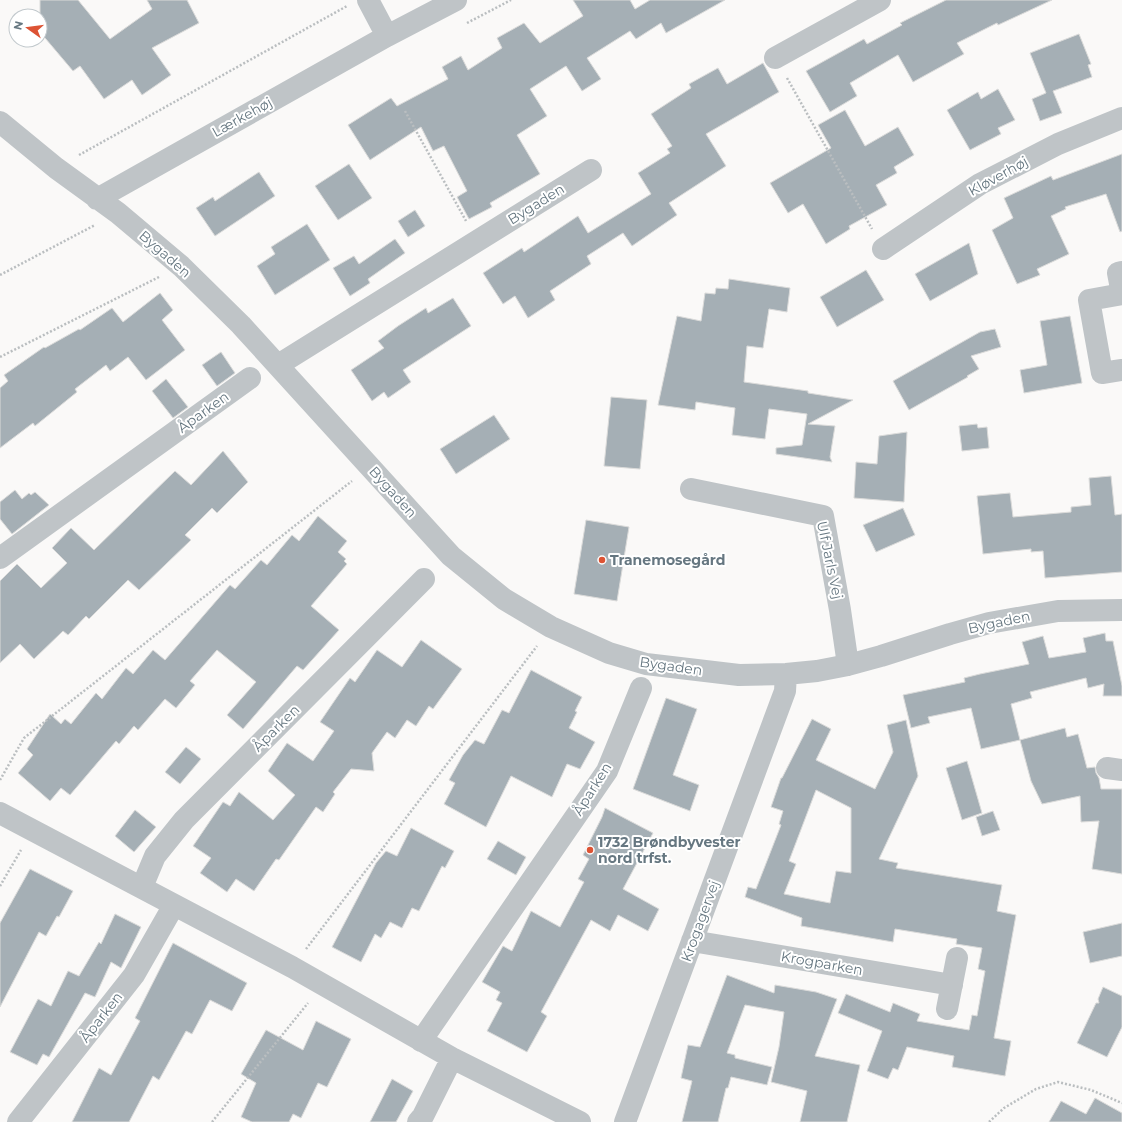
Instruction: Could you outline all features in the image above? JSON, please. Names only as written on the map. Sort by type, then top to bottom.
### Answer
[{"type":"street","name":"Lærkehøj","points":[[96,199],[387,36],[456,0]]},
{"type":"street","points":[[775,58],[863,8],[880,0]]},
{"type":"street","points":[[359,2],[387,36]]},
{"type":"street","name":"Kløverhøj","points":[[883,249],[980,184],[1058,144],[1122,118]]},
{"type":"street","name":"Bygaden","points":[[0,122],[96,199],[118,213],[181,266],[241,325],[451,556],[504,599],[551,627],[609,653],[646,664],[739,675],[786,674],[817,671],[848,665],[989,623],[1058,611],[1122,610]]},
{"type":"street","name":"Bygaden","points":[[278,365],[591,170]]},
{"type":"street","points":[[1122,272],[1118,273],[1122,294],[1089,300],[1102,374],[1122,370]]},
{"type":"street","name":"Åparken","points":[[0,558],[250,378]]},
{"type":"street","name":"Ulf Jarls Vej","points":[[691,489],[823,516],[840,610],[848,665]]},
{"type":"street","name":"Åparken","points":[[142,887],[155,856],[184,820],[424,579]]},
{"type":"street","name":"Krogagervej","points":[[626,1122],[785,691],[786,674]]},
{"type":"street","name":"Åparken","points":[[421,1041],[606,771],[641,688]]},
{"type":"street","points":[[0,813],[292,967],[452,1058],[580,1122]]},
{"type":"street","name":"Åparken","points":[[18,1122],[134,975],[174,905]]},
{"type":"street","name":"Krogparken","points":[[692,941],[952,985]]},
{"type":"street","points":[[947,1009],[957,958]]},
{"type":"street","points":[[418,1122],[423,1116],[452,1058]]},
{"type":"path","points":[[56,168],[359,2]]},
{"type":"path","points":[[775,58],[883,249]]},
{"type":"path","points":[[405,111],[477,241]]},
{"type":"path","points":[[0,357],[181,266]]},
{"type":"path","points":[[0,780],[24,738],[370,467]]},
{"type":"path","points":[[292,967],[551,627]]},
{"type":"path","points":[[0,886],[32,831]]},
{"type":"path","points":[[212,1122],[322,985]]},
{"type":"path","points":[[989,1122],[1004,1108],[1036,1089],[1058,1082],[1091,1090],[1122,1103]]},
{"type":"building","points":[[40,0],[78,0],[110,39],[152,9],[147,0],[187,0],[199,23],[152,48],[171,75],[142,95],[132,80],[104,99],[80,66],[73,71],[48,41],[48,8],[40,8]]},
{"type":"building","points":[[573,0],[630,0],[635,9],[650,0],[725,0],[666,33],[661,23],[636,39],[630,31],[587,58],[601,79],[582,91],[566,66],[530,89],[547,116],[517,135],[540,174],[490,203],[492,207],[469,219],[457,197],[467,191],[444,146],[433,151],[421,127],[370,160],[348,125],[391,98],[397,106],[448,79],[442,67],[461,56],[468,70],[502,48],[497,38],[524,23],[540,43],[583,16]]},
{"type":"building","points":[[946,0],[1052,0],[998,25],[997,23],[957,43],[964,54],[913,82],[898,55],[850,83],[857,96],[830,112],[806,71],[864,39],[867,44],[902,25],[900,23]]},
{"type":"building","points":[[1079,34],[1091,64],[1088,65],[1092,77],[1053,91],[1062,113],[1040,121],[1032,99],[1046,93],[1030,53]]},
{"type":"building","points":[[763,63],[779,92],[706,134],[726,166],[669,203],[677,215],[632,246],[623,233],[587,256],[591,264],[550,291],[555,300],[528,318],[515,296],[503,304],[483,273],[522,248],[524,252],[578,216],[588,233],[651,194],[638,173],[670,153],[667,149],[672,146],[651,114],[691,88],[689,84],[718,68],[727,84]]},
{"type":"building","points":[[998,89],[1015,120],[998,128],[1001,134],[970,150],[947,110],[978,92],[981,99]]},
{"type":"building","points":[[845,110],[865,146],[898,127],[914,155],[894,167],[897,173],[876,185],[887,205],[849,226],[850,229],[826,244],[803,204],[788,213],[770,183],[831,148],[818,125]]},
{"type":"building","points":[[1122,154],[1122,231],[1120,232],[1106,194],[1065,207],[1066,209],[1051,216],[1069,254],[1037,269],[1040,275],[1017,284],[992,230],[1013,218],[1004,198],[1051,176],[1053,180]]},
{"type":"building","points":[[349,164],[372,198],[338,220],[315,186]]},
{"type":"building","points":[[259,172],[275,196],[215,236],[196,208],[213,197],[215,201]]},
{"type":"building","points":[[415,210],[425,226],[408,237],[398,221]]},
{"type":"building","points":[[307,224],[330,260],[275,295],[257,266],[275,254],[271,247]]},
{"type":"building","points":[[395,239],[405,253],[368,279],[370,283],[350,296],[333,268],[354,256],[359,264]]},
{"type":"building","points":[[969,243],[978,274],[930,301],[915,274]]},
{"type":"building","points":[[866,270],[884,300],[837,327],[820,297]]},
{"type":"building","points":[[729,279],[790,288],[787,312],[769,309],[763,348],[747,346],[744,382],[808,391],[808,393],[853,400],[808,424],[835,426],[830,457],[832,462],[776,454],[776,448],[802,445],[807,414],[769,409],[765,439],[732,435],[735,408],[696,402],[695,410],[658,405],[677,316],[701,321],[705,293],[715,294],[716,288],[728,289]]},
{"type":"building","points":[[160,293],[173,310],[162,320],[185,350],[146,380],[128,357],[110,371],[106,365],[75,389],[77,392],[35,426],[33,423],[0,448],[0,388],[8,381],[4,375],[44,347],[45,348],[79,329],[80,330],[112,308],[123,322]]},
{"type":"building","points":[[453,298],[471,326],[403,370],[411,382],[388,398],[384,392],[372,401],[351,370],[384,348],[378,341],[398,326],[426,308],[428,313]]},
{"type":"building","points":[[1070,316],[1082,383],[1024,393],[1020,370],[1047,365],[1040,321]]},
{"type":"building","points":[[995,329],[1001,347],[971,356],[979,369],[967,376],[968,377],[909,410],[893,381],[980,332]]},
{"type":"building","points":[[221,352],[235,373],[217,386],[202,365]]},
{"type":"building","points":[[166,379],[188,407],[173,418],[152,391]]},
{"type":"building","points":[[611,397],[647,400],[640,469],[604,466]]},
{"type":"building","points":[[494,415],[510,439],[456,474],[440,449]]},
{"type":"building","points":[[977,424],[978,428],[987,427],[989,448],[962,451],[959,426]]},
{"type":"building","points":[[907,432],[904,502],[854,498],[856,462],[877,464],[879,436]]},
{"type":"building","points":[[223,451],[248,482],[217,513],[212,508],[185,535],[191,540],[139,590],[128,580],[89,619],[86,616],[68,635],[63,631],[34,659],[20,644],[0,663],[0,581],[17,564],[41,588],[67,563],[52,548],[71,528],[94,550],[175,471],[191,485]]},
{"type":"building","points":[[1111,476],[1115,515],[1122,514],[1122,572],[1045,578],[1043,551],[1031,552],[1031,549],[983,554],[977,496],[1010,493],[1013,517],[1071,512],[1071,507],[1091,505],[1089,478]]},
{"type":"building","points":[[15,490],[22,499],[29,493],[31,495],[35,492],[49,505],[12,534],[0,519],[0,502]]},
{"type":"building","points":[[903,508],[915,535],[876,552],[863,525]]},
{"type":"building","points":[[318,516],[347,541],[338,552],[346,559],[344,561],[347,564],[311,606],[339,630],[303,670],[297,666],[243,729],[227,715],[256,682],[217,650],[190,681],[195,685],[176,708],[165,699],[138,730],[134,726],[119,744],[116,741],[70,795],[61,788],[50,801],[18,773],[33,755],[27,749],[50,714],[61,724],[65,719],[71,724],[96,693],[102,699],[126,668],[133,674],[153,650],[165,660],[230,585],[235,589],[261,560],[267,565],[292,535],[299,541]]},
{"type":"building","name":"Tranemosegård","points":[[586,520],[629,527],[617,601],[574,594]]},
{"type":"building","points":[[1105,633],[1106,641],[1113,641],[1122,686],[1122,696],[1103,696],[1104,684],[1088,688],[1086,678],[1030,692],[1032,698],[1011,704],[1020,740],[981,749],[971,708],[928,717],[930,723],[911,728],[903,695],[965,682],[964,678],[1029,664],[1022,642],[1043,636],[1049,658],[1086,652],[1083,638]]},
{"type":"building","points":[[421,640],[462,669],[433,709],[429,706],[416,726],[407,720],[395,738],[387,732],[372,753],[374,771],[351,769],[333,792],[335,794],[323,812],[316,807],[279,860],[276,859],[254,891],[236,879],[227,892],[200,873],[211,858],[193,846],[223,802],[230,806],[239,792],[273,820],[295,795],[268,771],[287,743],[313,761],[334,731],[320,722],[350,678],[355,682],[377,650],[402,667]]},
{"type":"building","points":[[531,670],[582,697],[569,728],[595,742],[580,769],[567,764],[552,797],[511,776],[486,827],[444,804],[455,783],[449,780],[463,755],[475,740],[484,744],[502,710],[509,713]]},
{"type":"building","points":[[666,698],[697,709],[673,775],[699,785],[690,811],[633,789]]},
{"type":"building","points":[[812,719],[831,729],[816,760],[875,789],[893,752],[887,725],[906,720],[918,776],[879,859],[898,863],[896,868],[1002,885],[997,911],[1016,915],[994,1038],[1011,1041],[1005,1076],[952,1067],[954,1056],[907,1047],[898,1070],[893,1068],[888,1079],[867,1071],[882,1031],[838,1013],[846,994],[890,1012],[893,1003],[920,1014],[917,1021],[969,1030],[972,1015],[977,1016],[985,971],[978,969],[982,948],[956,944],[957,939],[895,929],[893,942],[801,926],[802,918],[745,897],[748,887],[756,889],[781,825],[779,824],[783,811],[771,807],[782,778]],"holes":[[[816,790],[851,808],[851,873],[836,871],[830,903],[784,894],[796,864],[789,861]]]},
{"type":"building","points":[[1065,728],[1067,737],[1078,734],[1087,768],[1095,767],[1101,789],[1122,789],[1122,874],[1092,869],[1099,821],[1081,822],[1080,796],[1042,804],[1031,781],[1020,740]]},
{"type":"building","points":[[186,747],[201,759],[180,784],[165,772]]},
{"type":"building","points":[[967,761],[982,813],[962,820],[946,768]]},
{"type":"building","points":[[605,808],[653,833],[623,889],[659,909],[648,931],[618,915],[610,931],[591,920],[541,1012],[547,1016],[527,1052],[487,1031],[502,1003],[496,1000],[500,992],[482,982],[503,946],[512,951],[531,911],[560,927],[584,882],[578,879],[589,859],[583,855]]},
{"type":"building","points":[[135,810],[156,827],[134,852],[115,836]]},
{"type":"building","points":[[993,811],[1000,830],[982,836],[976,817]]},
{"type":"building","points":[[411,828],[454,851],[445,868],[442,866],[419,911],[412,908],[402,928],[390,922],[381,938],[375,934],[361,962],[332,947],[376,863],[386,851],[397,856]]},
{"type":"building","points":[[498,841],[526,857],[516,875],[487,859]]},
{"type":"building","points":[[30,869],[73,891],[59,917],[57,916],[46,936],[39,932],[0,1007],[0,923]]},
{"type":"building","points":[[115,914],[141,927],[121,968],[111,962],[95,997],[85,993],[49,1057],[43,1054],[37,1065],[10,1052],[38,999],[51,1006],[68,971],[79,976],[99,942],[101,944]]},
{"type":"building","points":[[1122,923],[1122,956],[1090,963],[1083,932]]},
{"type":"building","points":[[173,943],[247,983],[232,1011],[210,1000],[192,1034],[186,1031],[159,1080],[153,1076],[129,1122],[72,1122],[99,1068],[111,1075],[140,1021],[135,1018]]},
{"type":"building","points":[[727,975],[774,993],[775,985],[816,992],[837,999],[815,1056],[860,1065],[847,1122],[800,1122],[807,1091],[771,1082],[779,1047],[784,1012],[745,1005],[727,1053],[735,1055],[735,1058],[772,1067],[767,1085],[731,1077],[728,1088],[726,1088],[718,1122],[682,1122],[692,1081],[681,1078],[688,1045],[700,1047]]},
{"type":"building","points":[[1103,987],[1122,996],[1122,1027],[1107,1057],[1077,1043],[1096,1003],[1099,1003],[1098,999]]},
{"type":"building","points":[[316,1021],[351,1039],[327,1087],[318,1083],[301,1118],[293,1114],[289,1122],[252,1122],[241,1117],[256,1083],[241,1074],[266,1030],[303,1050]]},
{"type":"building","points":[[392,1079],[413,1091],[396,1122],[370,1122]]},
{"type":"building","points":[[1095,1098],[1122,1113],[1122,1122],[1049,1122],[1061,1101],[1086,1114]]},
{"type":"place","name":"Tranemosegård","points":[[602,560]]},
{"type":"place","name":"1732 Brøndbyvester nord trfst.","points":[[590,850]]}]
